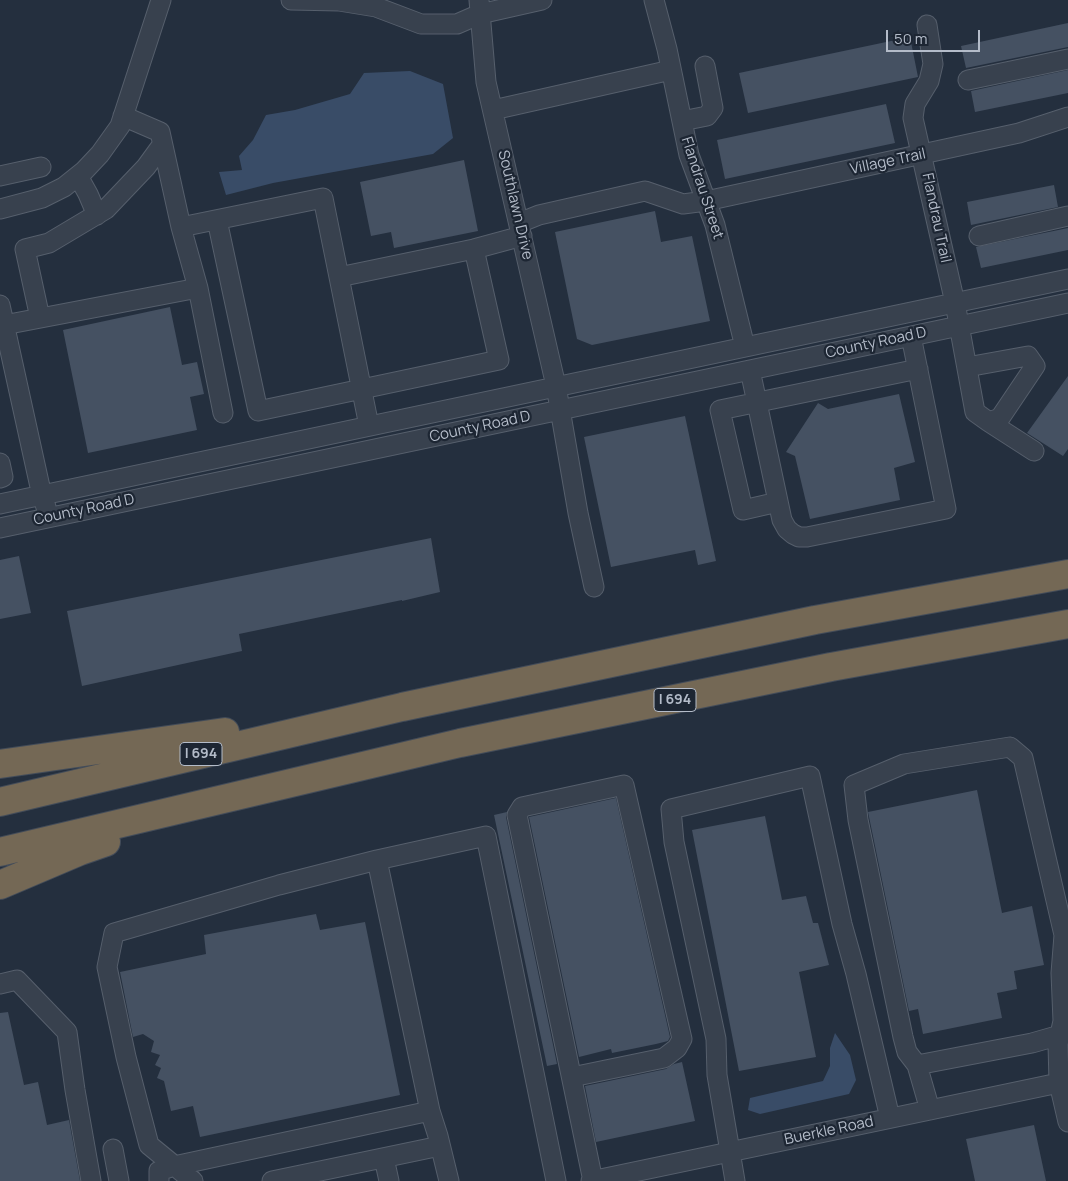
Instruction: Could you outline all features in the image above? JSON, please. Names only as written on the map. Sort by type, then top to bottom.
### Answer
[{"type":"highway","name":"I 694","points":[[0,802],[402,707],[815,620],[1068,574]]},
{"type":"highway","name":"I 694","points":[[0,852],[460,743],[831,667],[1068,624]]},
{"type":"highway","points":[[0,764],[402,707]]},
{"type":"highway","points":[[0,886],[80,850],[283,785]]},
{"type":"street","points":[[0,209],[42,198],[64,187],[100,154],[120,126],[161,0]]},
{"type":"street","points":[[291,0],[339,1],[376,7],[421,24],[457,24],[480,7],[542,0]]},
{"type":"street","name":"Flandrau Street","points":[[654,0],[672,70],[689,155],[715,225],[745,347]]},
{"type":"street","name":"Southlawn Drive","points":[[480,7],[486,82],[556,386],[578,513],[594,587]]},
{"type":"street","name":"Flandrau Trail","points":[[927,25],[933,64],[929,81],[915,104],[913,114],[960,326],[976,412],[1034,451]]},
{"type":"street","points":[[968,80],[1068,59]]},
{"type":"street","points":[[682,121],[707,116],[713,108],[705,66]]},
{"type":"street","points":[[493,110],[672,70]]},
{"type":"street","points":[[123,116],[160,132],[181,227],[198,288],[223,413]]},
{"type":"street","name":"Village Trail","points":[[339,277],[474,248],[521,230],[539,215],[645,192],[684,204],[706,201],[1019,133],[1068,117]]},
{"type":"street","points":[[40,318],[25,249],[49,242],[106,209],[146,167],[162,145]]},
{"type":"street","points":[[0,176],[41,167]]},
{"type":"street","points":[[78,176],[97,215]]},
{"type":"street","points":[[181,227],[323,198],[369,426]]},
{"type":"street","points":[[979,236],[1068,216]]},
{"type":"street","points":[[217,220],[258,411],[499,360],[474,248]]},
{"type":"street","name":"County Road D","points":[[0,504],[1068,279]]},
{"type":"street","points":[[4,324],[198,288]]},
{"type":"street","name":"County Road D","points":[[0,528],[1068,303]]},
{"type":"street","points":[[0,306],[42,496],[50,517]]},
{"type":"street","points":[[750,370],[782,520],[786,529],[799,537],[807,537],[946,509],[911,336]]},
{"type":"street","points":[[967,367],[1028,356],[1035,366],[1000,418],[989,422]]},
{"type":"street","points":[[778,502],[743,510],[720,410],[918,369]]},
{"type":"street","points":[[0,463],[3,477],[0,478]]},
{"type":"street","points":[[930,1110],[917,1065],[907,1052],[903,1037],[858,820],[854,785],[904,764],[1010,747],[1023,758],[1064,935],[1061,972],[1063,1021],[1058,1044],[1068,1122]]},
{"type":"street","points":[[735,1181],[717,1075],[716,1039],[674,842],[671,809],[810,776],[842,924],[856,974],[890,1118]]},
{"type":"street","points":[[572,1077],[664,1058],[677,1048],[682,1039],[624,785],[522,807],[516,815],[572,1077],[592,1181]]},
{"type":"street","points":[[193,1181],[148,1145],[126,1057],[107,967],[114,933],[279,885],[377,860],[486,836],[556,1181]]},
{"type":"street","points":[[377,860],[430,1111],[449,1181]]},
{"type":"street","points":[[0,984],[17,980],[67,1032],[91,1181]]},
{"type":"street","points":[[917,1065],[1032,1043],[1060,1035]]},
{"type":"street","name":"Buerkle Road","points":[[592,1181],[1064,1082]]},
{"type":"street","points":[[159,1181],[159,1171],[174,1166],[430,1111]]},
{"type":"street","points":[[272,1181],[440,1146]]},
{"type":"street","points":[[113,1150],[119,1181]]},
{"type":"street","points":[[384,1158],[389,1181]]},
{"type":"water","points":[[410,71],[443,84],[453,138],[433,154],[273,183],[226,195],[219,172],[242,170],[239,156],[253,140],[266,115],[295,110],[350,94],[364,73]]},
{"type":"water","points":[[835,1033],[850,1055],[856,1080],[849,1094],[760,1114],[748,1110],[750,1098],[823,1081],[830,1066],[830,1048]]},
{"type":"building","points":[[1068,23],[1068,47],[966,68],[961,46]]},
{"type":"building","points":[[910,37],[918,77],[748,113],[739,73]]},
{"type":"building","points":[[1068,70],[1068,93],[975,112],[971,91]]},
{"type":"building","points":[[886,104],[895,143],[725,179],[717,140]]},
{"type":"building","points":[[464,160],[478,231],[394,248],[391,232],[371,236],[360,182]]},
{"type":"building","points":[[1054,185],[1058,207],[971,225],[967,202]]},
{"type":"building","points":[[655,211],[661,242],[692,236],[710,321],[592,345],[577,339],[555,232]]},
{"type":"building","points":[[1068,228],[1068,250],[981,268],[976,247]]},
{"type":"building","points":[[170,307],[182,365],[197,362],[204,394],[190,397],[197,430],[88,453],[63,330]]},
{"type":"building","points":[[1068,376],[1068,449],[1063,456],[1027,433]]},
{"type":"building","points":[[899,394],[915,462],[894,468],[900,500],[810,519],[795,456],[786,452],[818,403],[828,409]]},
{"type":"building","points":[[685,416],[716,561],[698,565],[695,550],[611,567],[584,437]]},
{"type":"building","points":[[431,538],[440,592],[239,634],[242,651],[82,686],[67,611]]},
{"type":"building","points":[[19,556],[31,613],[0,619],[0,560]]},
{"type":"building","points":[[977,790],[1002,913],[1032,906],[1044,965],[1014,971],[1017,989],[997,993],[1002,1018],[923,1034],[918,1009],[909,1011],[868,812]]},
{"type":"building","points":[[616,798],[670,1037],[668,1041],[656,1044],[612,1053],[611,1049],[579,1057],[529,817]]},
{"type":"building","points":[[507,812],[506,817],[557,1064],[547,1066],[494,815]]},
{"type":"building","points":[[765,816],[782,900],[806,896],[813,923],[818,923],[829,965],[799,972],[816,1057],[739,1071],[692,830]]},
{"type":"building","points":[[316,914],[320,930],[365,922],[400,1095],[200,1137],[193,1106],[171,1111],[164,1081],[157,1078],[161,1068],[155,1065],[160,1055],[151,1052],[154,1041],[143,1034],[133,1037],[120,972],[206,954],[204,935]]},
{"type":"building","points":[[8,1012],[24,1085],[38,1082],[47,1125],[69,1120],[80,1181],[0,1181],[0,1013]]},
{"type":"building","points":[[682,1062],[695,1121],[596,1142],[585,1086],[666,1069]]},
{"type":"building","points":[[1034,1125],[1046,1181],[975,1181],[966,1139]]}]
